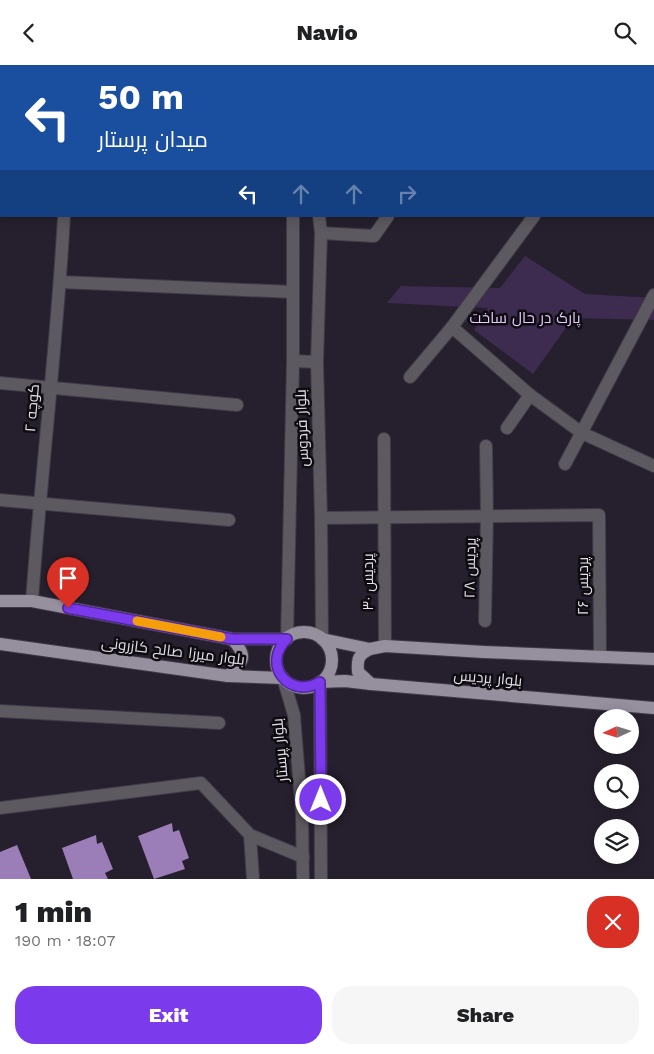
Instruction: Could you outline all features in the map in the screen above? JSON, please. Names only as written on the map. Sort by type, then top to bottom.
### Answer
[{"type":"main road","name":"بلوار میرزا صالح کازرونی","points":[[0,601],[32,601],[232,639],[287,639]]},
{"type":"main road","points":[[304,633],[315,635],[322,639],[330,651],[331,663],[328,674],[313,687],[291,685],[284,679],[276,662],[279,649],[292,635],[304,633]]},
{"type":"main road","points":[[228,676],[239,666],[242,657],[241,649],[232,639]]},
{"type":"main road","name":"بلوار پردیس","points":[[322,639],[370,649],[385,645],[484,652],[654,659]]},
{"type":"main road","name":"بلوار میرزا صالح کازرونی","points":[[0,644],[228,676],[284,679]]},
{"type":"main road","points":[[370,649],[361,653],[357,661],[358,672],[371,684]]},
{"type":"main road","name":"بلوار پردیس","points":[[320,682],[346,681],[654,708]]},
{"type":"street","name":"کوچه ۲","points":[[32,601],[39,504],[61,282],[64,217]]},
{"type":"street","name":"بلوار فردوس","points":[[287,639],[293,361],[293,217]]},
{"type":"street","name":"بلوار فردوس","points":[[319,217],[317,362],[322,639]]},
{"type":"street","points":[[320,233],[374,236],[387,217]]},
{"type":"street","points":[[410,377],[452,327],[533,217]]},
{"type":"street","points":[[61,282],[293,292]]},
{"type":"street","points":[[565,464],[654,295]]},
{"type":"street","points":[[452,327],[530,395],[582,433],[654,466]]},
{"type":"street","points":[[293,361],[317,362]]},
{"type":"street","points":[[0,383],[237,405]]},
{"type":"street","points":[[507,427],[530,395]]},
{"type":"street","name":"پردیس ۳۰","points":[[384,439],[385,645]]},
{"type":"street","name":"پردیس ۲۸","points":[[485,621],[486,446]]},
{"type":"street","points":[[0,500],[229,520]]},
{"type":"street","name":"پردیس ۲۶","points":[[487,516],[599,515],[600,657]]},
{"type":"street","points":[[321,519],[487,516]]},
{"type":"street","name":"بلوار پرستار","points":[[284,679],[294,715],[302,815],[303,879]]},
{"type":"street","points":[[320,682],[321,879]]},
{"type":"street","points":[[0,711],[219,723]]},
{"type":"street","points":[[0,809],[201,783],[250,835],[303,857]]},
{"type":"street","points":[[250,835],[254,879]]},
{"type":"green space","name":"پارک در حال ساخت","points":[[525,256],[585,294],[654,298],[654,320],[573,318],[533,374],[474,330],[488,308],[387,303],[401,286],[500,288]]},
{"type":"building","points":[[172,823],[173,832],[179,830],[189,858],[182,861],[185,869],[154,879],[138,836]]},
{"type":"building","points":[[96,835],[97,844],[102,842],[113,869],[105,873],[108,879],[73,879],[62,848]]},
{"type":"building","points":[[17,845],[31,879],[0,879],[0,852]]},
{"type":"slow traffic","points":[[137,621],[221,637]]},
{"type":"route","points":[[68,608],[232,639],[287,639],[282,643],[277,655],[276,662],[280,674],[291,685],[300,687],[313,687],[320,682],[321,800]]}]
